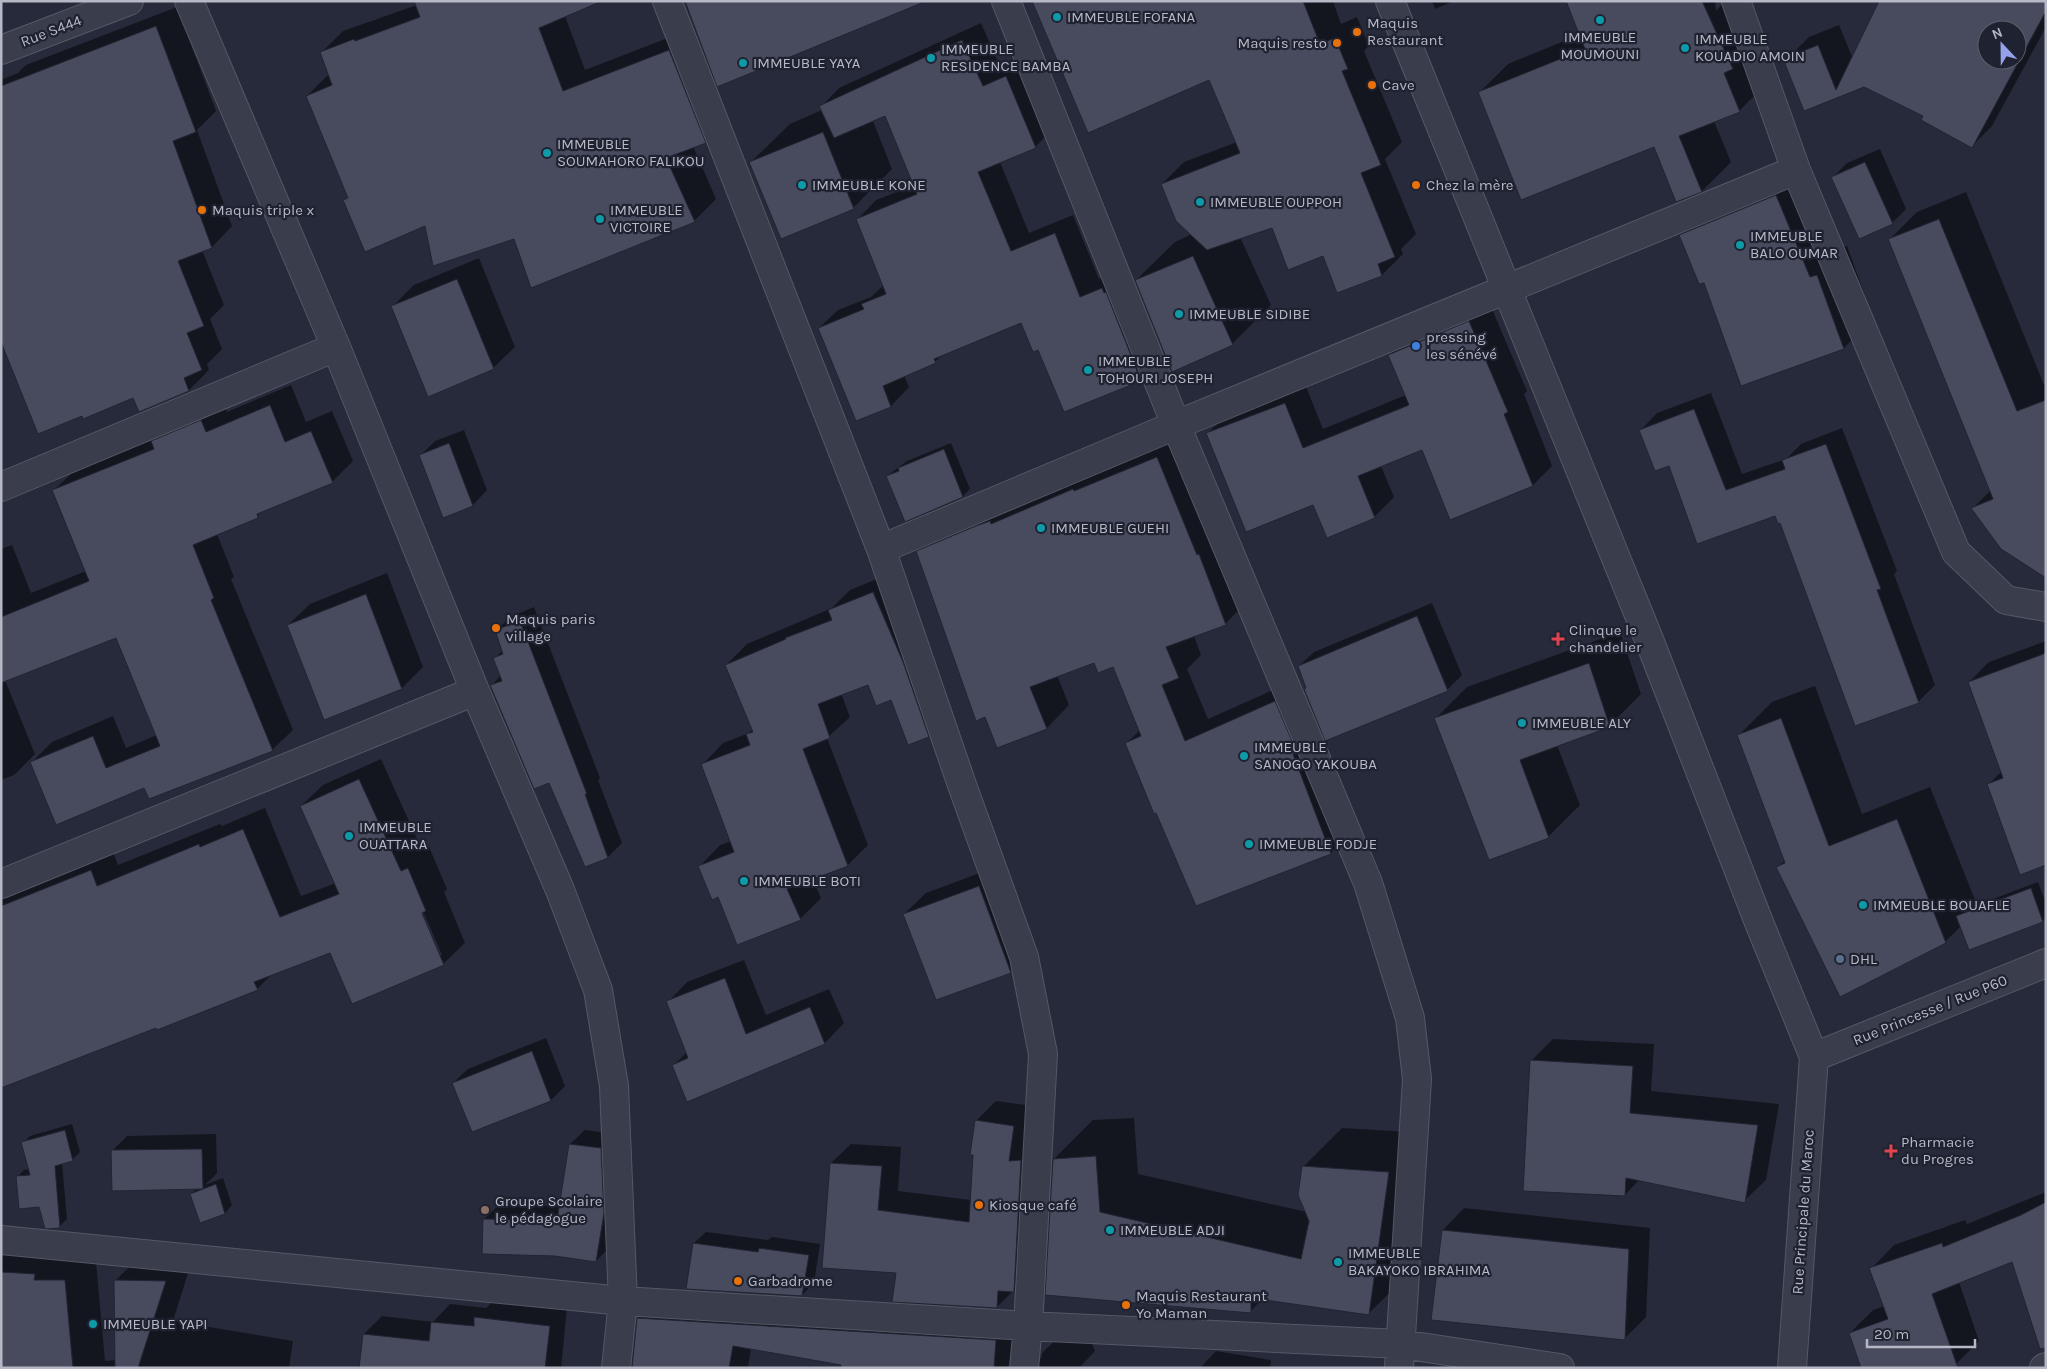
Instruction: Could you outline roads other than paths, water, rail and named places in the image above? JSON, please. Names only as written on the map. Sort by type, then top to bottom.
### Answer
[{"type":"street","name":"Rue S444","points":[[1,50],[129,1]]},
{"type":"street","points":[[189,1],[336,347],[475,691],[560,890],[598,990],[614,1086],[623,1301],[616,1368]]},
{"type":"street","points":[[667,1],[880,549],[962,786],[1024,956],[1043,1054],[1024,1368]]},
{"type":"street","points":[[1006,1],[1176,425],[1368,882],[1410,1018],[1417,1079],[1400,1356]]},
{"type":"street","points":[[1390,1],[1507,288],[1814,1057]]},
{"type":"street","points":[[1736,1],[1796,170],[1956,552],[2006,600],[2046,607]]},
{"type":"street","points":[[880,549],[1796,170]]},
{"type":"street","points":[[1,487],[336,347]]},
{"type":"street","points":[[1,884],[475,691]]},
{"type":"street","name":"Rue Princesse / Rue P60","points":[[1814,1057],[2046,963]]},
{"type":"street","name":"Rue Principale du Maroc","points":[[1792,1368],[1814,1057]]},
{"type":"street","points":[[1,1240],[623,1301],[1028,1326],[1560,1368]]},
{"type":"place","name":"IMMEUBLE FOFANA","points":[[1057,17]]},
{"type":"place","name":"IMMEUBLE MOUMOUNI","points":[[1600,20]]},
{"type":"place","name":"Maquis Restaurant","points":[[1357,32]]},
{"type":"place","name":"Maquis resto","points":[[1337,43]]},
{"type":"place","name":"IMMEUBLE KOUADIO AMOIN","points":[[1685,48]]},
{"type":"place","name":"IMMEUBLE RESIDENCE BAMBA","points":[[931,58]]},
{"type":"place","name":"IMMEUBLE YAYA","points":[[743,63]]},
{"type":"place","name":"Cave","points":[[1372,85]]},
{"type":"place","name":"IMMEUBLE SOUMAHORO FALIKOU","points":[[547,153]]},
{"type":"place","name":"IMMEUBLE KONE","points":[[802,185]]},
{"type":"place","name":"Chez la mère","points":[[1416,185]]},
{"type":"place","name":"IMMEUBLE OUPPOH","points":[[1200,202]]},
{"type":"place","name":"Maquis triple x","points":[[202,210]]},
{"type":"place","name":"IMMEUBLE VICTOIRE","points":[[600,219]]},
{"type":"place","name":"IMMEUBLE BALO OUMAR","points":[[1740,245]]},
{"type":"place","name":"IMMEUBLE SIDIBE","points":[[1179,314]]},
{"type":"place","name":"pressing les sénévé","points":[[1416,346]]},
{"type":"place","name":"IMMEUBLE TOHOURI JOSEPH","points":[[1088,370]]},
{"type":"place","name":"IMMEUBLE GUEHI","points":[[1041,528]]},
{"type":"place","name":"Maquis paris village","points":[[496,628]]},
{"type":"place","name":"Clinque le chandelier","points":[[1558,639]]},
{"type":"place","name":"IMMEUBLE ALY","points":[[1522,723]]},
{"type":"place","name":"IMMEUBLE SANOGO YAKOUBA","points":[[1244,756]]},
{"type":"place","name":"IMMEUBLE OUATTARA","points":[[349,836]]},
{"type":"place","name":"IMMEUBLE FODJE","points":[[1249,844]]},
{"type":"place","name":"IMMEUBLE BOTI","points":[[744,881]]},
{"type":"place","name":"IMMEUBLE BOUAFLE","points":[[1863,905]]},
{"type":"place","name":"DHL","points":[[1840,959]]},
{"type":"place","name":"Pharmacie du Progres","points":[[1891,1151]]},
{"type":"place","name":"Kiosque café","points":[[979,1205]]},
{"type":"place","name":"Groupe Scolaire le pédagogue","points":[[485,1210]]},
{"type":"place","name":"IMMEUBLE ADJI","points":[[1110,1230]]},
{"type":"place","name":"IMMEUBLE BAKAYOKO IBRAHIMA","points":[[1338,1262]]},
{"type":"place","name":"Garbadrome","points":[[738,1281]]},
{"type":"place","name":"Maquis Restaurant Yo Maman","points":[[1126,1305]]},
{"type":"place","name":"IMMEUBLE YAPI","points":[[93,1324]]}]
